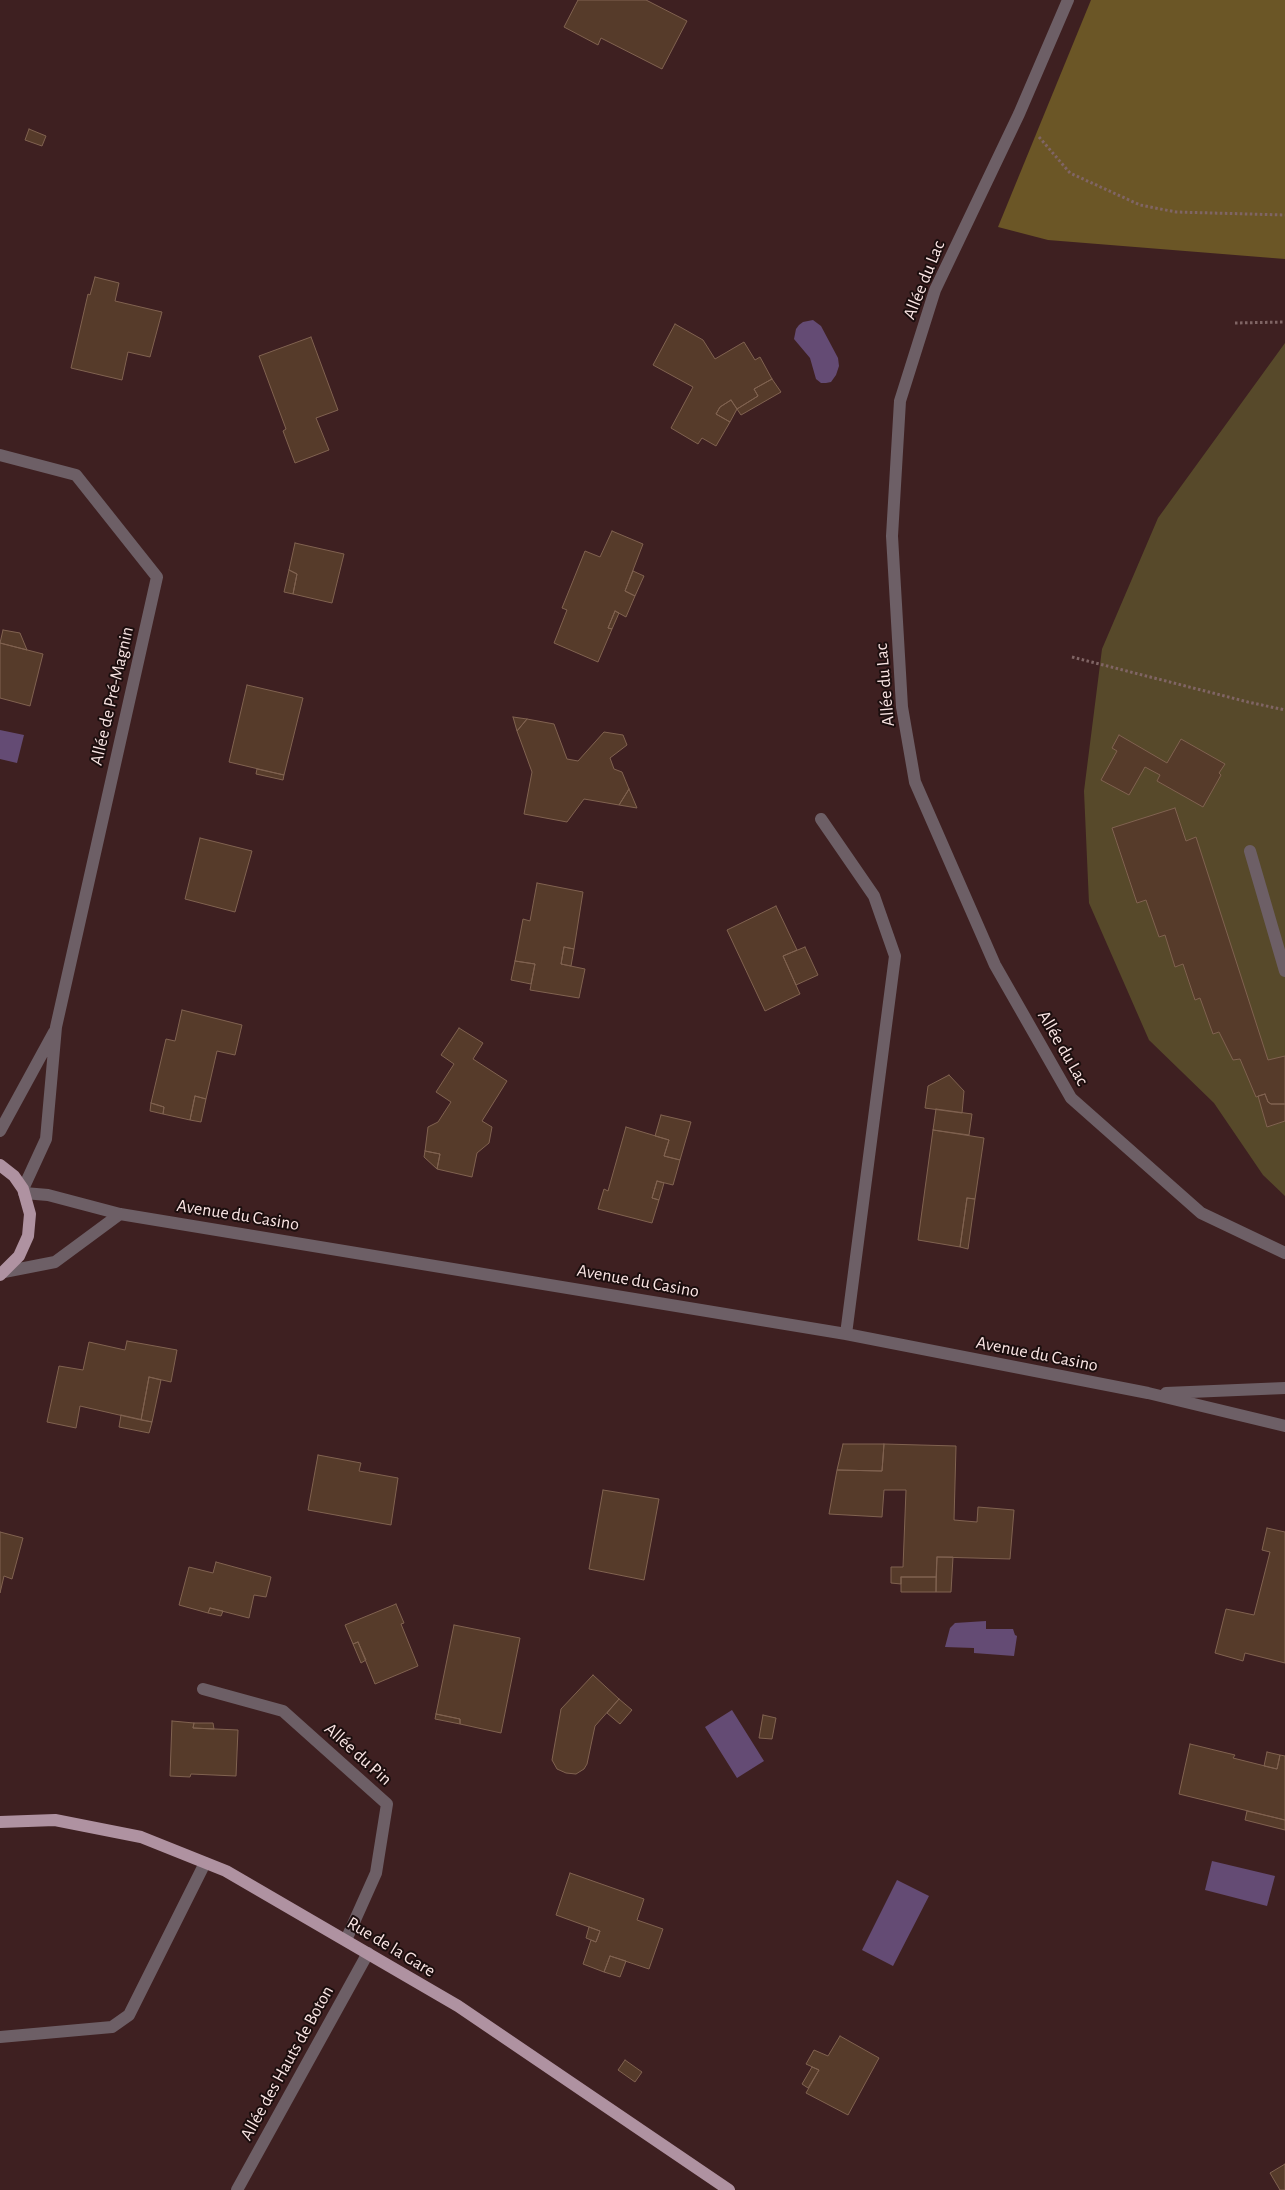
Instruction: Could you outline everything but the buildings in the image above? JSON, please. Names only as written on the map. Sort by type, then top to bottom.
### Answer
[{"type":"main road","points":[[0,1165],[14,1176],[24,1191],[30,1214],[28,1236],[19,1256],[2,1273]]},
{"type":"main road","name":"Rue de la Gare","points":[[0,1822],[55,1820],[141,1837],[226,1871],[458,2006],[729,2190]]},
{"type":"street","name":"Allée du Lac","points":[[1068,0],[1018,114],[935,290],[900,401],[892,536],[902,707],[915,782],[995,965],[1071,1098],[1202,1213],[1285,1253]]},
{"type":"street","name":"Allée de Pré-Magnin","points":[[0,455],[76,474],[157,577],[56,1027],[46,1139],[24,1191]]},
{"type":"street","points":[[821,819],[874,896],[895,956],[846,1334]]},
{"type":"street","points":[[1250,851],[1285,971]]},
{"type":"street","name":"Allée de Pré-Magnin","points":[[0,1131],[56,1027]]},
{"type":"street","name":"Avenue du Casino","points":[[24,1191],[48,1195],[120,1214],[846,1334],[1148,1393]]},
{"type":"street","points":[[2,1273],[55,1262],[120,1214]]},
{"type":"street","points":[[1148,1393],[1285,1388]]},
{"type":"street","points":[[1148,1393],[1285,1426]]},
{"type":"street","name":"Allée du Pin","points":[[203,1689],[283,1711],[387,1804],[376,1874],[346,1940]]},
{"type":"street","points":[[0,2037],[112,2027],[130,2015],[205,1863]]},
{"type":"street","name":"Allée des Hauts de Boton","points":[[237,2190],[368,1953]]},
{"type":"path","points":[[1018,114],[1070,173],[1140,205],[1176,212],[1285,215]]},
{"type":"path","points":[[1235,323],[1285,322]]},
{"type":"path","points":[[1072,657],[1285,710]]},
{"type":"shaded area","points":[[1091,0],[1285,0],[1285,259],[1048,240],[998,227]]},
{"type":"shaded area","points":[[813,320],[821,326],[838,358],[839,366],[831,382],[821,383],[816,379],[810,358],[794,339],[799,325]]},
{"type":"shaded area","points":[[1285,343],[1285,1196],[1263,1175],[1214,1103],[1149,1040],[1089,903],[1084,791],[1102,649],[1158,518]]},
{"type":"shaded area","points":[[0,730],[24,735],[17,763],[0,759]]},
{"type":"shaded area","points":[[986,1621],[986,1629],[1013,1629],[1017,1636],[1014,1656],[974,1653],[974,1648],[945,1647],[950,1628],[955,1623]]},
{"type":"shaded area","points":[[732,1710],[764,1761],[737,1778],[705,1727]]},
{"type":"shaded area","points":[[1212,1861],[1275,1876],[1267,1906],[1205,1890]]},
{"type":"shaded area","points":[[897,1880],[929,1896],[893,1966],[862,1950]]}]
